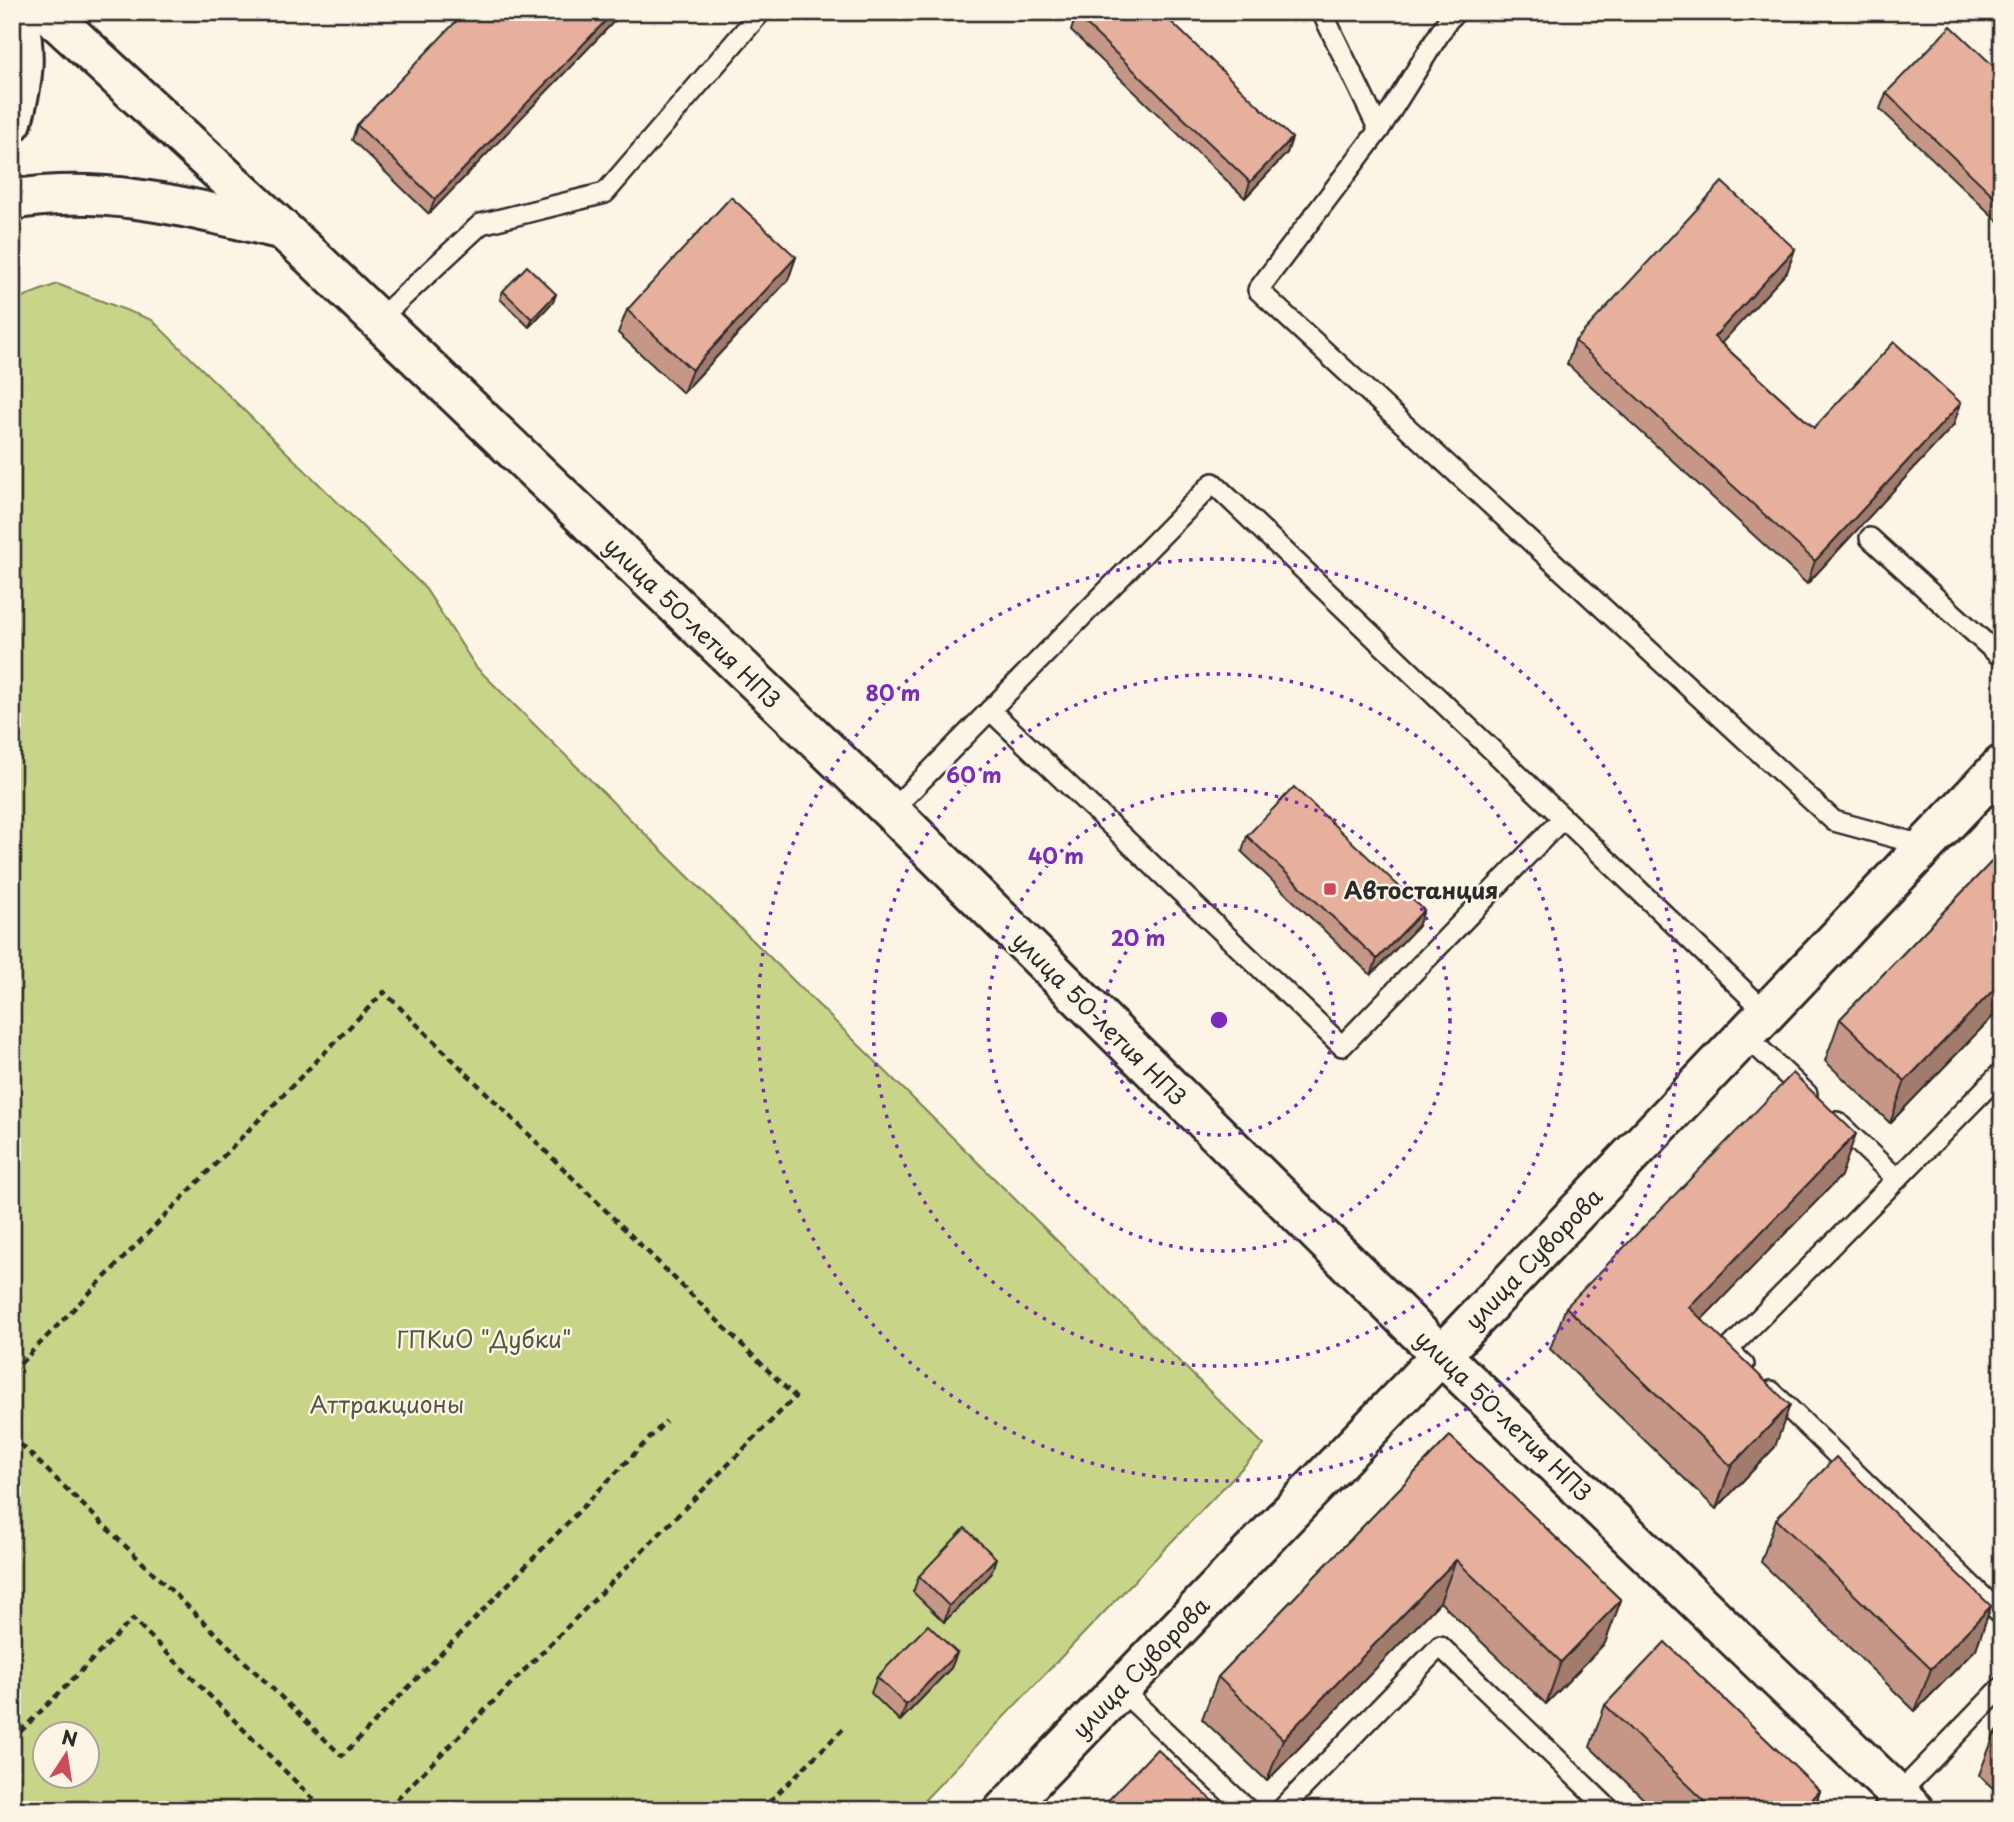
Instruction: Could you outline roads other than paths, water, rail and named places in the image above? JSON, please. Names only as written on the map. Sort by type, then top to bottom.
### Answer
[{"type":"main road","points":[[12,122],[22,87],[24,50],[18,12]]},
{"type":"main road","name":"улица 50-летия НПЗ","points":[[47,12],[378,320],[891,811],[1898,1804]]},
{"type":"main road","points":[[12,200],[108,195],[172,203],[281,230]]},
{"type":"main road","name":"улица Суворова","points":[[1004,1810],[2002,765]]},
{"type":"lane","points":[[1322,12],[1379,130]]},
{"type":"lane","points":[[378,320],[481,223],[605,194],[760,13]]},
{"type":"lane","points":[[1450,15],[1379,130],[1258,290],[1834,821],[1926,846]]},
{"type":"lane","points":[[891,811],[1213,483],[1563,818],[1897,1179]]},
{"type":"lane","points":[[1870,538],[2002,658]]},
{"type":"lane","points":[[990,710],[1342,1045],[1563,818]]},
{"type":"lane","points":[[2002,1072],[1728,1350],[2002,1615]]},
{"type":"lane","points":[[1281,1810],[1440,1646],[1610,1810]]},
{"type":"lane","points":[[1898,1804],[2002,1687]]},
{"type":"lane","points":[[1119,1688],[1248,1810]]},
{"type":"place","name":"Автостанция","points":[[1330,889]]},
{"type":"park label","name":"ГПКиО \"Дубки\"","points":[[484,1338]]},
{"type":"park label","name":"Аттракционы","points":[[387,1403]]}]
